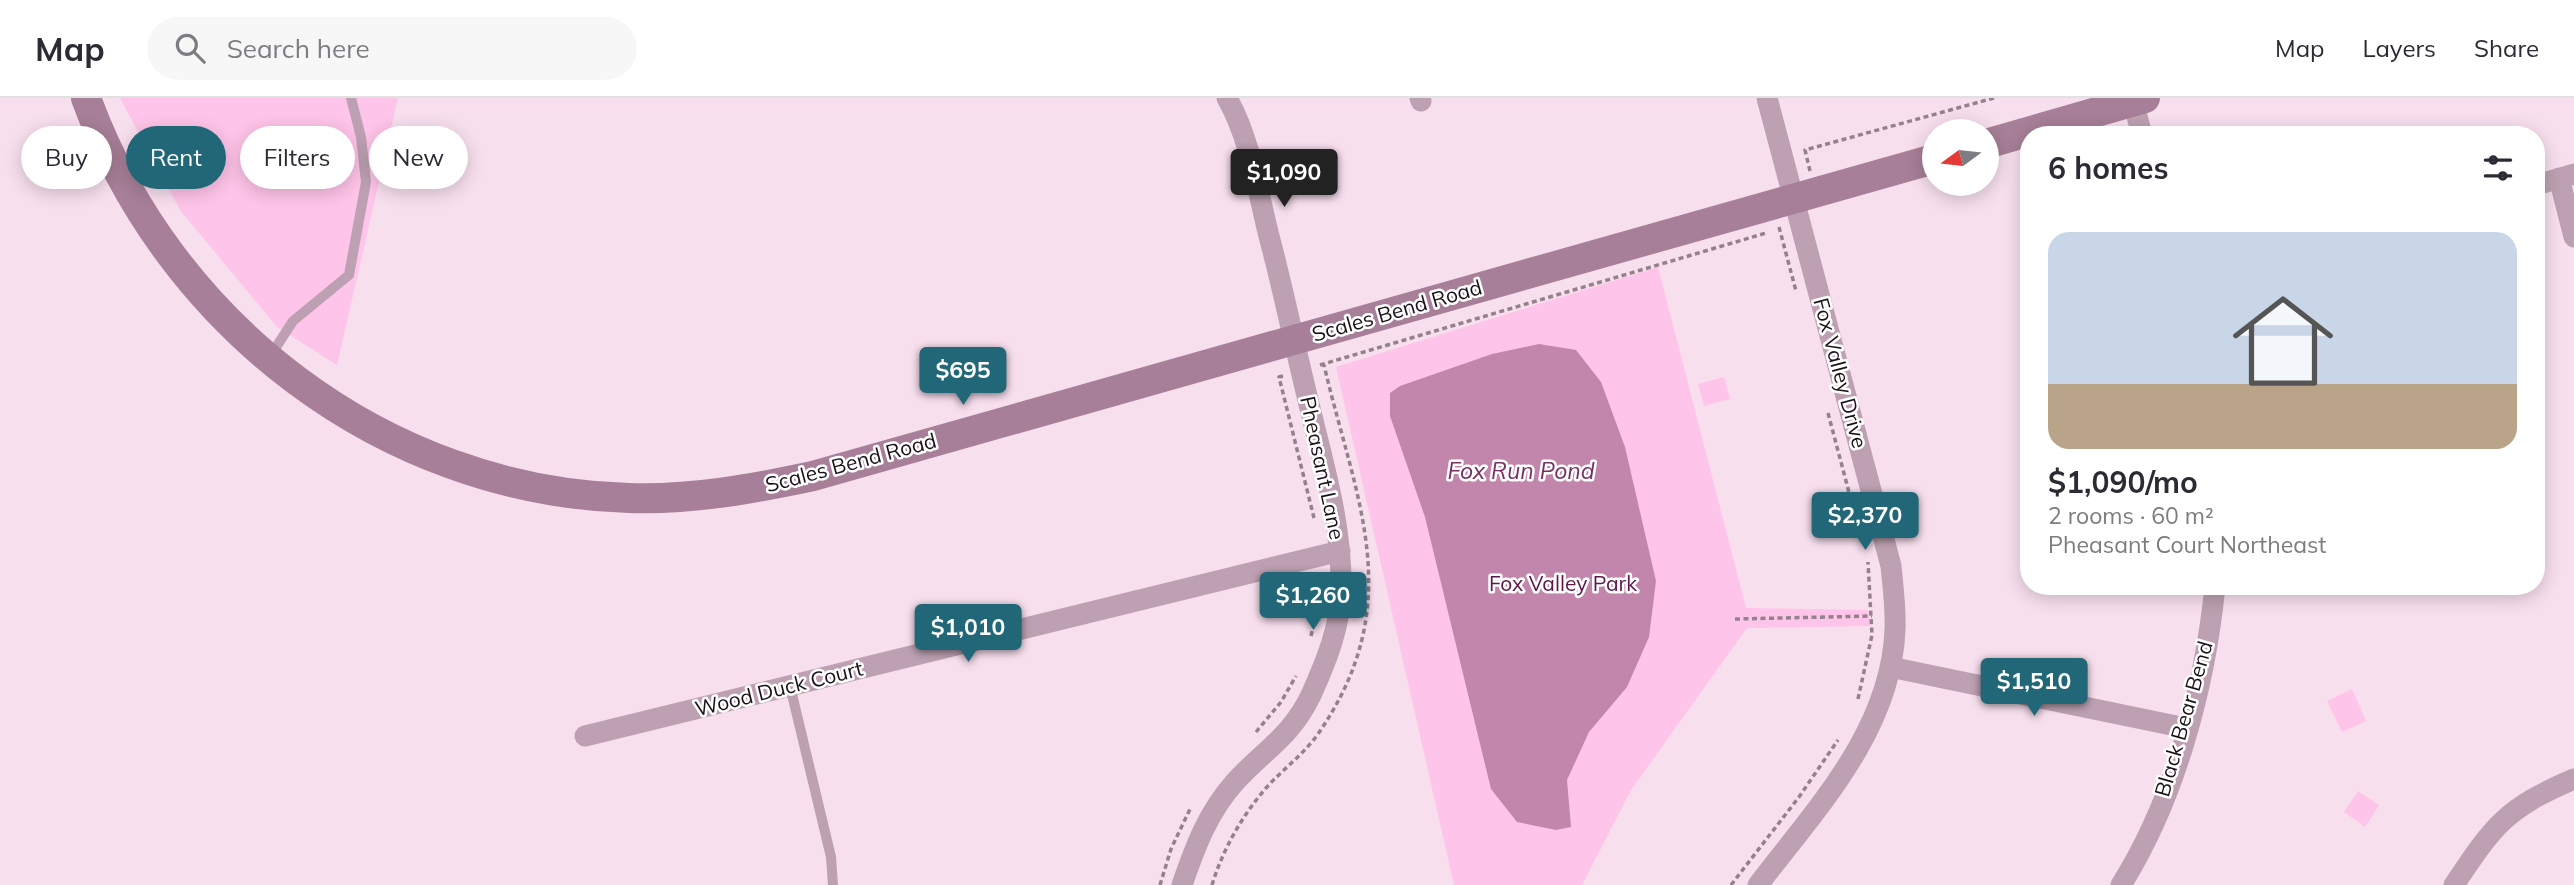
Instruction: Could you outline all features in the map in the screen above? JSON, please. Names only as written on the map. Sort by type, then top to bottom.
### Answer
[{"type":"street","name":"Pheasant Lane","points":[[1182,885],[1196,842],[1212,811],[1236,781],[1273,749],[1295,724],[1310,698],[1335,630],[1341,591],[1335,511],[1296,340],[1248,156],[1227,98]]},
{"type":"street","name":"Fox Valley Drive","points":[[1758,885],[1843,772],[1864,738],[1890,667],[1895,616],[1891,566],[1784,202],[1767,98]]},
{"type":"street","points":[[2049,126],[2139,100],[2141,126]]},
{"type":"street","name":"Scales Bend Road","points":[[90,111],[110,158],[155,237],[192,286],[267,360],[332,406],[374,431],[421,453],[473,472],[563,492],[628,498],[688,497],[746,490],[813,476],[1922,162]]},
{"type":"street","points":[[1999,140],[2020,134]]},
{"type":"street","points":[[2545,182],[2567,176],[2574,237]]},
{"type":"street","name":"Wood Duck Court","points":[[585,736],[1339,551]]},
{"type":"street","name":"Black Bear Bend","points":[[2121,885],[2156,814],[2186,728],[2207,638],[2214,595]]},
{"type":"street","points":[[1890,667],[2186,728]]},
{"type":"street","points":[[2454,885],[2487,835],[2509,812],[2574,779]]},
{"type":"lane","points":[[267,360],[293,321],[349,275],[366,182],[361,137],[352,98]]},
{"type":"lane","points":[[790,686],[831,858],[834,885]]},
{"type":"path","points":[[1784,202],[1797,294]]},
{"type":"path","points":[[1323,364],[1361,506],[1370,566]]},
{"type":"path","points":[[1279,377],[1314,520]]},
{"type":"path","points":[[1828,411],[1861,538]]},
{"type":"path","points":[[1858,701],[1866,673],[1873,617],[1865,551]]},
{"type":"path","points":[[1308,645],[1319,600]]},
{"type":"path","points":[[1735,619],[1895,616]]},
{"type":"path","points":[[1248,740],[1281,702],[1298,672]]},
{"type":"path","points":[[1731,885],[1799,797],[1843,733]]},
{"type":"path","points":[[1160,885],[1171,849],[1191,807]]},
{"type":"green space","points":[[120,98],[398,98],[392,126],[369,126],[369,189],[377,189],[337,365],[277,327],[180,210],[169,189],[226,189],[226,126],[135,126]]},
{"type":"green space","name":"Fox Valley Park","points":[[1658,267],[1746,608],[1868,610],[1870,626],[1747,628],[1631,790],[1582,885],[1454,885],[1336,367]]},
{"type":"green space","points":[[1724,377],[1730,399],[1704,406],[1698,384]]},
{"type":"green space","points":[[2352,689],[2366,721],[2342,732],[2327,701]]},
{"type":"green space","points":[[2358,791],[2379,805],[2365,827],[2344,812]]},
{"type":"water","name":"Fox Run Pond","points":[[1539,344],[1576,350],[1601,382],[1625,447],[1656,581],[1649,637],[1627,687],[1589,732],[1567,780],[1571,827],[1556,830],[1517,822],[1491,789],[1425,517],[1390,416],[1390,393],[1400,386],[1492,354]]}]
